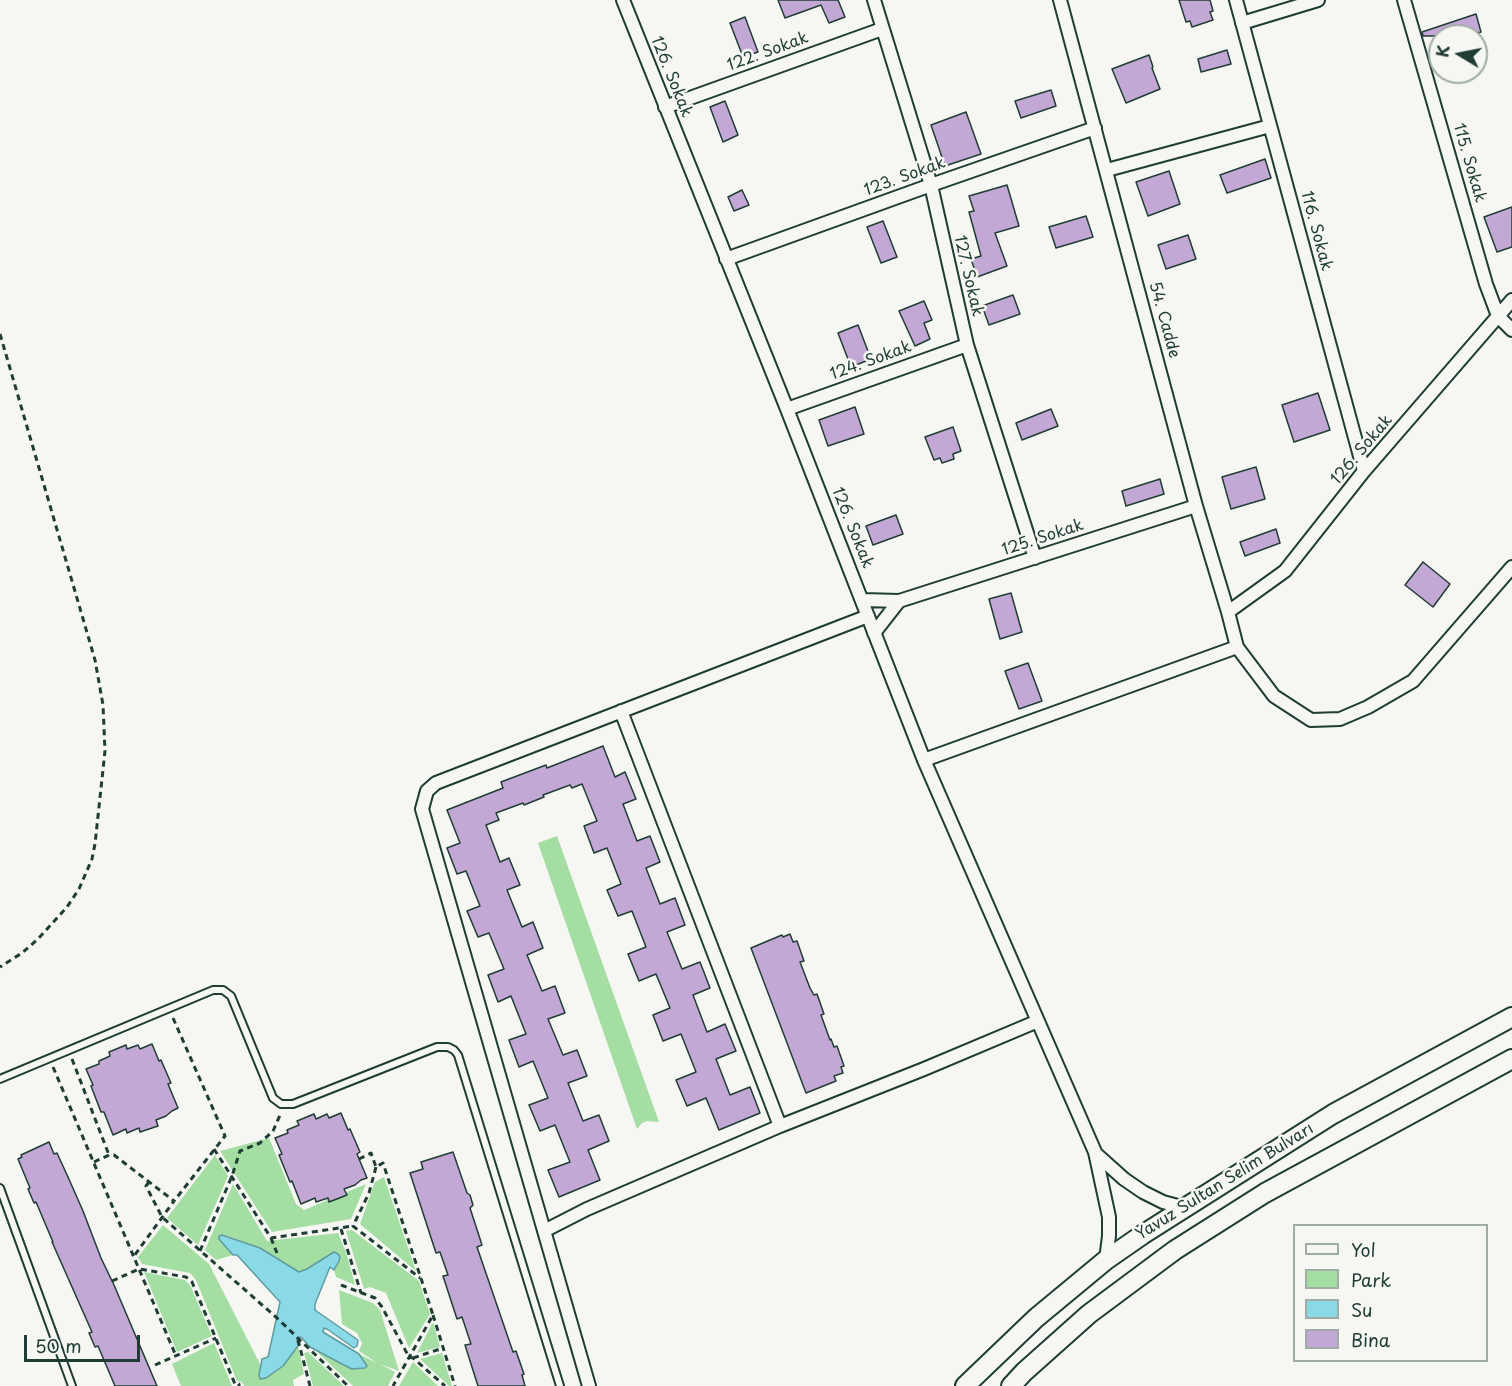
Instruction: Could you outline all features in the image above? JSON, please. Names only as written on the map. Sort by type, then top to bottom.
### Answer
[{"type":"main road","name":"Yavuz Sultan Selim Bulvarı","points":[[965,1386],[1036,1318],[1106,1260],[1142,1235],[1333,1114],[1512,1017]]},
{"type":"main road","name":"Yavuz Sultan Selim Bulvarı","points":[[1011,1386],[1089,1314],[1175,1250],[1265,1193],[1512,1059]]},
{"type":"street","name":"126. Sokak","points":[[623,0],[863,600],[924,760],[1095,1152]]},
{"type":"street","name":"127. Sokak","points":[[874,0],[931,185],[967,345],[1035,558]]},
{"type":"street","name":"54. Cadde","points":[[1060,0],[1196,506],[1238,647]]},
{"type":"street","name":"116. Sokak","points":[[1236,0],[1364,471]]},
{"type":"street","points":[[1242,23],[1318,0]]},
{"type":"street","name":"115. Sokak","points":[[1404,0],[1486,284],[1498,316],[1512,330]]},
{"type":"street","name":"122. Sokak","points":[[665,107],[882,29]]},
{"type":"street","points":[[1107,170],[1270,126]]},
{"type":"street","name":"123. Sokak","points":[[726,259],[1095,128]]},
{"type":"street","name":"126. Sokak","points":[[1228,612],[1286,571],[1364,471],[1512,300]]},
{"type":"street","name":"124. Sokak","points":[[787,409],[967,345]]},
{"type":"street","name":"125. Sokak","points":[[863,600],[899,601],[1196,506]]},
{"type":"street","points":[[924,760],[1238,647],[1274,696],[1311,720],[1340,719],[1368,707],[1413,681],[1512,567]]},
{"type":"street","points":[[874,633],[899,601]]},
{"type":"street","points":[[589,1386],[422,809],[427,790],[436,783],[868,616]]},
{"type":"street","points":[[621,711],[780,1126]]},
{"type":"street","points":[[544,1231],[587,1209],[780,1126],[924,1070],[1038,1021]]},
{"type":"street","points":[[1095,1152],[1124,1179],[1143,1192],[1163,1202],[1185,1208]]},
{"type":"street","points":[[1095,1152],[1109,1218],[1106,1260]]},
{"type":"lane","points":[[0,1079],[213,990],[223,990],[231,996],[273,1098],[285,1105],[293,1104],[437,1047],[443,1046],[454,1050],[458,1055],[560,1386]]},
{"type":"lane","points":[[0,1188],[72,1386]]},
{"type":"path","points":[[0,334],[95,660],[103,705],[105,751],[96,844],[79,889],[68,907],[38,939],[0,967]]},
{"type":"path","points":[[134,1256],[225,1136],[169,1008]]},
{"type":"path","points":[[68,1050],[109,1155]]},
{"type":"path","points":[[49,1059],[176,1356]]},
{"type":"path","points":[[200,1251],[232,1176],[240,1150],[260,1143],[273,1131],[285,1105]]},
{"type":"path","points":[[214,1149],[271,1238],[277,1253]]},
{"type":"path","points":[[353,1226],[369,1193],[376,1167],[371,1153],[359,1159]]},
{"type":"path","points":[[94,1162],[114,1155],[174,1201]]},
{"type":"path","points":[[376,1167],[383,1163],[455,1386]]},
{"type":"path","points":[[149,1182],[146,1186],[162,1217],[277,1318],[348,1386]]},
{"type":"path","points":[[271,1238],[353,1226],[421,1279]]},
{"type":"path","points":[[341,1228],[361,1293]]},
{"type":"path","points":[[112,1281],[139,1269],[186,1277],[192,1282],[235,1384],[239,1386]]},
{"type":"path","points":[[341,1285],[375,1298],[411,1357],[445,1386]]},
{"type":"path","points":[[393,1386],[433,1315]]},
{"type":"path","points":[[155,1365],[216,1338]]},
{"type":"path","points":[[298,1338],[310,1386]]},
{"type":"path","points":[[411,1357],[444,1348]]},
{"type":"green space","points":[[557,836],[659,1122],[647,1121],[637,1129],[538,843]]},
{"type":"green space","points":[[269,1138],[296,1204],[304,1210],[366,1184],[351,1219],[272,1232],[220,1151]]},
{"type":"green space","points":[[215,1155],[228,1176],[198,1245],[167,1218]]},
{"type":"green space","points":[[384,1177],[416,1271],[360,1224],[375,1182]]},
{"type":"green space","points":[[233,1184],[267,1241],[338,1233],[355,1285],[336,1277],[334,1270],[339,1261],[334,1252],[299,1272],[260,1248],[225,1235],[219,1239],[233,1255],[216,1260],[205,1250]]},
{"type":"green space","points":[[163,1225],[209,1264],[259,1362],[261,1367],[259,1375],[285,1363],[298,1346],[304,1374],[293,1380],[294,1386],[244,1386],[242,1382],[237,1381],[196,1280],[190,1273],[142,1264],[138,1257]]},
{"type":"green space","points":[[352,1230],[419,1281],[430,1314],[409,1348],[386,1293],[370,1287],[364,1289],[346,1231]]},
{"type":"green space","points":[[144,1272],[185,1280],[190,1285],[212,1336],[177,1352]]},
{"type":"green space","points":[[339,1290],[373,1303],[380,1310],[399,1371],[380,1364],[395,1372],[388,1386],[353,1386],[313,1348],[342,1364],[361,1369],[367,1366],[359,1354],[377,1363],[359,1351],[362,1343],[357,1333],[342,1324]]},
{"type":"green space","points":[[433,1322],[440,1347],[417,1353]]},
{"type":"green space","points":[[214,1343],[232,1386],[181,1386],[172,1364]]},
{"type":"green space","points":[[308,1352],[344,1386],[313,1386],[304,1353]]},
{"type":"green space","points":[[442,1353],[452,1386],[449,1386],[420,1359]]},
{"type":"green space","points":[[413,1362],[438,1386],[399,1386]]},
{"type":"water","points":[[222,1235],[260,1248],[299,1272],[334,1252],[338,1254],[339,1261],[334,1270],[330,1267],[315,1304],[315,1310],[358,1340],[354,1348],[324,1328],[323,1332],[359,1354],[367,1366],[352,1369],[310,1347],[301,1337],[297,1339],[298,1346],[283,1366],[266,1378],[260,1379],[262,1359],[268,1357],[280,1302],[237,1255],[233,1255],[219,1239]]},
{"type":"building","points":[[778,0],[838,0],[845,17],[829,23],[821,5],[785,18]]},
{"type":"building","points":[[1179,0],[1210,0],[1213,20],[1192,27],[1190,21],[1186,22]]},
{"type":"building","points":[[1476,14],[1479,24],[1446,24]]},
{"type":"building","points":[[745,17],[758,52],[743,57],[730,23]]},
{"type":"building","points":[[1428,30],[1428,36],[1423,36],[1422,32]]},
{"type":"building","points":[[1227,50],[1231,64],[1201,72],[1198,59]]},
{"type":"building","points":[[1149,55],[1160,89],[1126,103],[1112,69]]},
{"type":"building","points":[[1051,90],[1056,106],[1021,118],[1015,101]]},
{"type":"building","points":[[725,101],[738,135],[723,142],[710,107]]},
{"type":"building","points":[[966,112],[981,154],[945,166],[931,125]]},
{"type":"building","points":[[1265,159],[1271,178],[1227,193],[1220,175]]},
{"type":"building","points":[[1169,171],[1180,204],[1148,216],[1136,182]]},
{"type":"building","points":[[1007,185],[1019,226],[995,233],[1007,266],[977,277],[971,259],[981,256],[969,212],[974,211],[969,196]]},
{"type":"building","points":[[742,190],[749,205],[734,211],[728,197]]},
{"type":"building","points":[[1512,207],[1512,247],[1497,252],[1484,217]]},
{"type":"building","points":[[1086,216],[1093,237],[1056,248],[1049,227]]},
{"type":"building","points":[[883,221],[897,257],[881,263],[867,227]]},
{"type":"building","points":[[1188,235],[1196,259],[1166,269],[1158,245]]},
{"type":"building","points":[[1013,295],[1020,314],[989,325],[982,306]]},
{"type":"building","points":[[924,301],[932,320],[924,323],[930,339],[915,346],[899,311]]},
{"type":"building","points":[[858,325],[871,359],[851,367],[838,333]]},
{"type":"building","points":[[1318,393],[1330,430],[1294,442],[1282,405]]},
{"type":"building","points":[[855,407],[864,434],[828,446],[819,420]]},
{"type":"building","points":[[1051,409],[1058,426],[1022,440],[1016,423]]},
{"type":"building","points":[[953,427],[961,451],[953,454],[954,459],[942,463],[940,458],[934,460],[925,437]]},
{"type":"building","points":[[1256,467],[1265,499],[1231,509],[1222,477]]},
{"type":"building","points":[[1160,479],[1164,494],[1126,506],[1122,491]]},
{"type":"building","points":[[896,515],[903,534],[873,545],[866,526]]},
{"type":"building","points":[[1276,529],[1280,543],[1245,556],[1240,542]]},
{"type":"building","points":[[1423,562],[1450,584],[1433,607],[1405,585]]},
{"type":"building","points":[[1011,593],[1022,632],[1000,639],[989,599]]},
{"type":"building","points":[[1028,663],[1042,701],[1019,709],[1005,671]]},
{"type":"building","points":[[603,746],[615,777],[625,772],[636,799],[623,804],[637,841],[650,836],[660,862],[646,868],[660,904],[675,898],[685,925],[667,932],[682,969],[700,962],[710,988],[693,995],[707,1032],[725,1024],[736,1051],[716,1059],[730,1095],[750,1087],[760,1113],[719,1130],[706,1098],[687,1106],[676,1080],[696,1072],[681,1034],[663,1041],[653,1015],[670,1008],[656,974],[639,981],[628,954],[646,947],[632,911],[618,916],[607,890],[621,884],[607,848],[594,853],[584,826],[597,821],[582,784],[572,788],[570,785],[524,805],[523,803],[496,813],[499,820],[486,825],[500,862],[509,858],[520,885],[507,890],[522,927],[533,922],[543,948],[527,955],[542,991],[555,986],[565,1013],[548,1019],[563,1055],[577,1050],[587,1076],[568,1083],[583,1121],[599,1115],[609,1141],[588,1150],[600,1180],[559,1197],[548,1170],[570,1162],[555,1125],[540,1131],[529,1105],[548,1098],[533,1061],[519,1067],[509,1040],[526,1034],[511,996],[498,1002],[488,975],[504,969],[489,933],[478,937],[467,911],[480,906],[466,871],[457,874],[447,848],[460,843],[447,810],[503,788],[501,782],[546,765],[547,768]]},
{"type":"building","points":[[790,934],[793,942],[797,941],[804,961],[800,962],[810,988],[814,995],[817,994],[824,1014],[821,1015],[830,1040],[834,1047],[837,1046],[844,1066],[841,1067],[843,1073],[834,1076],[836,1081],[806,1093],[751,948]]},
{"type":"building","points":[[152,1044],[171,1083],[168,1084],[178,1108],[156,1120],[158,1126],[140,1132],[139,1128],[127,1133],[126,1129],[113,1135],[104,1112],[101,1112],[86,1069],[110,1056],[109,1052],[126,1045],[127,1049],[138,1045],[140,1049]]},
{"type":"building","points":[[341,1113],[360,1152],[357,1154],[367,1178],[344,1189],[347,1195],[329,1202],[328,1198],[316,1202],[315,1198],[301,1204],[279,1155],[282,1154],[275,1138],[299,1125],[297,1121],[314,1114],[316,1119],[327,1114],[329,1118]]},
{"type":"building","points":[[49,1142],[68,1177],[157,1386],[115,1386],[98,1346],[95,1347],[89,1333],[92,1332],[36,1202],[34,1203],[28,1189],[30,1188],[18,1159],[22,1157],[21,1155]]},
{"type":"building","points":[[453,1152],[473,1205],[470,1208],[482,1245],[477,1247],[513,1352],[516,1351],[524,1374],[522,1375],[525,1386],[478,1386],[465,1345],[471,1344],[462,1317],[457,1319],[443,1276],[448,1275],[440,1252],[436,1253],[410,1173],[423,1169],[421,1162]]}]
